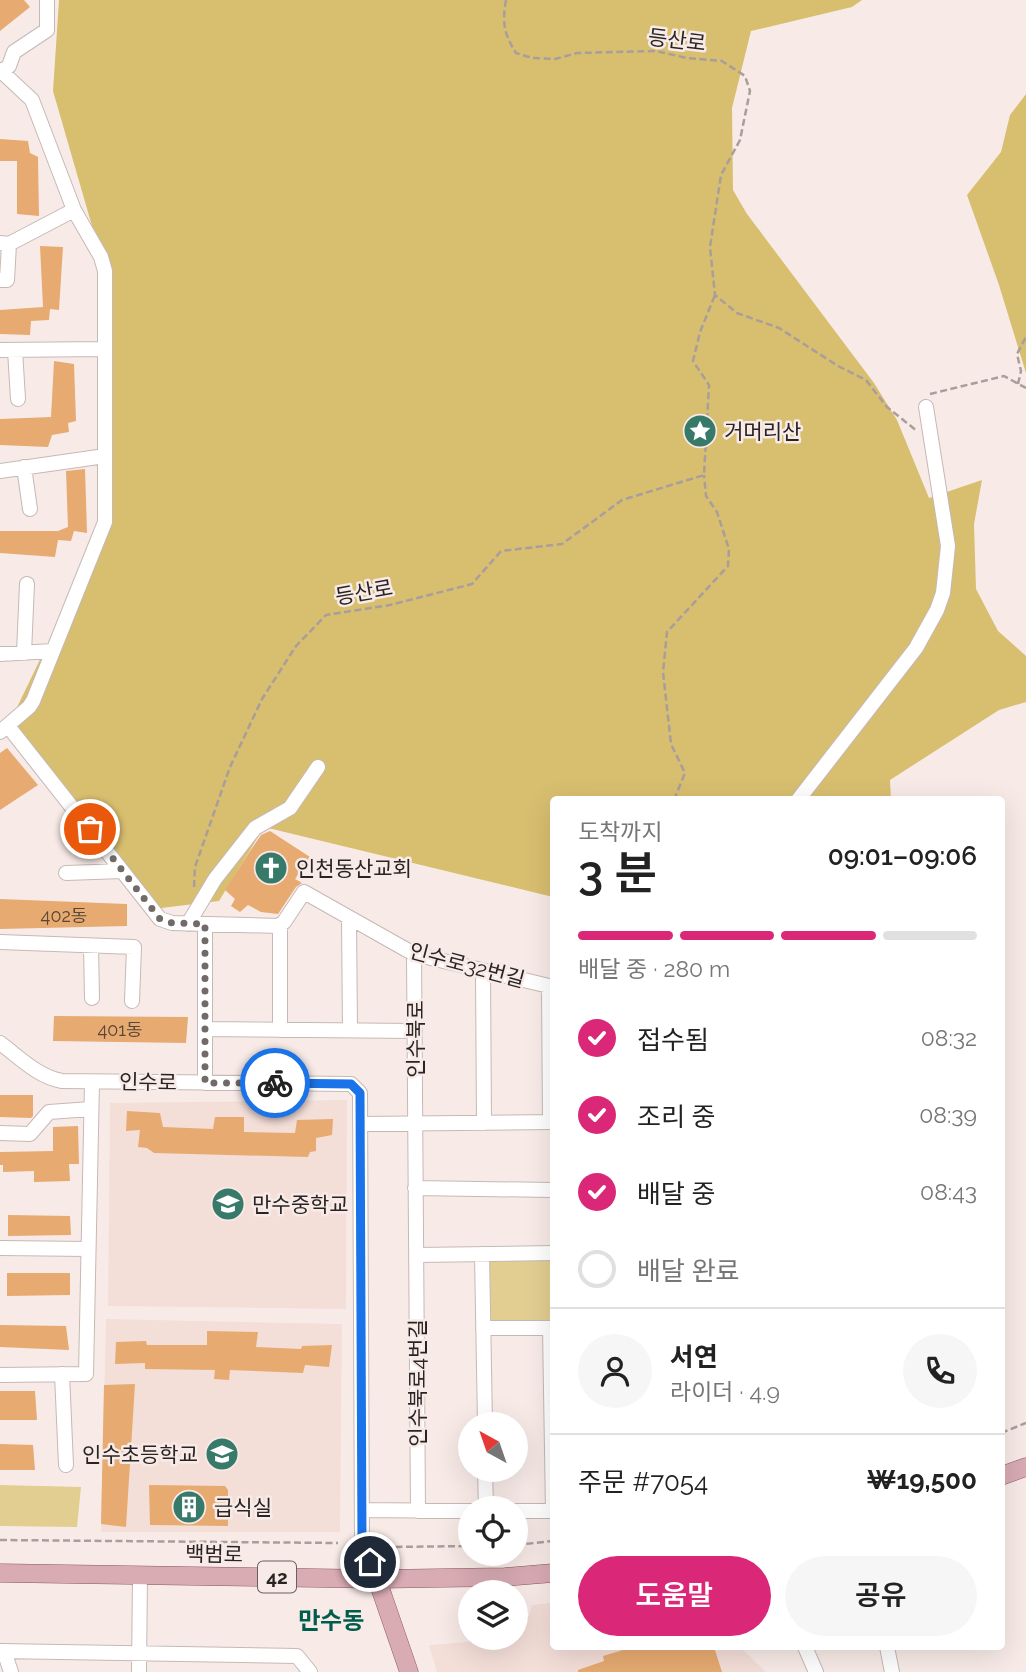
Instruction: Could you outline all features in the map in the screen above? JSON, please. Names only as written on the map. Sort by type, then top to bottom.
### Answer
[{"type":"main road","points":[[1005,1475],[1026,1467]]},
{"type":"main road","name":"백범로","points":[[0,1573],[377,1579],[505,1577],[550,1573]]},
{"type":"main road","points":[[377,1579],[409,1672]]},
{"type":"street","points":[[47,0],[47,30],[14,52],[9,66],[1,71],[32,100],[74,210],[101,257],[105,271],[105,522],[33,701],[4,729],[160,919],[172,923],[280,925],[280,1030]]},
{"type":"street","points":[[0,280],[7,281],[4,244],[74,210]]},
{"type":"street","points":[[18,399],[17,372],[7,350],[105,349]]},
{"type":"street","points":[[0,373],[17,372]]},
{"type":"street","points":[[801,796],[916,648],[937,610],[947,572],[948,547],[926,407]]},
{"type":"street","points":[[0,471],[105,456]]},
{"type":"street","points":[[24,467],[30,509]]},
{"type":"street","points":[[24,653],[27,584]]},
{"type":"street","points":[[0,654],[53,651]]},
{"type":"street","points":[[188,923],[215,879],[255,828],[290,808],[318,767]]},
{"type":"street","points":[[66,873],[122,871]]},
{"type":"street","name":"인수로32번길","points":[[280,925],[304,892],[414,954],[549,986],[550,1031]]},
{"type":"street","points":[[349,919],[350,1030]]},
{"type":"street","points":[[205,924],[205,1083]]},
{"type":"street","points":[[0,942],[134,947],[132,1000]]},
{"type":"street","points":[[91,946],[92,998]]},
{"type":"street","name":"인수북로","points":[[414,954],[415,1123]]},
{"type":"street","points":[[483,972],[484,1123]]},
{"type":"street","points":[[205,1029],[415,1031]]},
{"type":"street","name":"인수로","points":[[0,1043],[51,1080],[351,1084],[360,1093],[362,1545],[377,1579]]},
{"type":"street","points":[[0,1375],[86,1374],[92,1082]]},
{"type":"street","points":[[0,1133],[30,1134],[49,1112],[91,1109]]},
{"type":"street","points":[[361,1124],[550,1122]]},
{"type":"street","name":"인수북로4번길","points":[[415,1123],[418,1511]]},
{"type":"street","points":[[415,1188],[550,1189]]},
{"type":"street","points":[[0,1248],[88,1249]]},
{"type":"street","points":[[416,1255],[550,1253]]},
{"type":"street","points":[[482,1254],[485,1412]]},
{"type":"street","points":[[483,1328],[550,1328]]},
{"type":"street","points":[[62,1374],[66,1465]]},
{"type":"street","points":[[362,1510],[458,1511]]},
{"type":"street","points":[[528,1511],[550,1511]]},
{"type":"street","points":[[139,1672],[140,1575]]},
{"type":"street","points":[[806,1650],[816,1672]]},
{"type":"street","points":[[888,1650],[892,1672]]},
{"type":"street","points":[[11,1672],[2,1651],[296,1656],[310,1672]]},
{"type":"path","name":"등산로","points":[[506,0],[506,37],[516,53],[532,58],[555,59],[577,53],[656,51],[687,58],[722,61],[745,76],[750,91],[740,140],[721,175],[710,247],[715,295],[699,332],[693,361],[709,386],[704,475],[706,496],[717,512],[729,549],[728,566],[667,632],[663,672],[671,744],[685,773],[676,796]]},
{"type":"path","points":[[715,295],[737,313],[779,328],[838,366],[866,380],[887,407],[905,420],[934,452]]},
{"type":"path","points":[[1018,384],[1021,371],[1017,354],[1026,337]]},
{"type":"path","points":[[926,407],[927,395],[1004,376],[1026,387]]},
{"type":"path","name":"등산로","points":[[196,911],[195,867],[230,767],[262,699],[296,646],[326,615],[390,605],[472,584],[501,551],[562,544],[622,500],[704,475]]},
{"type":"path","points":[[1005,1431],[1026,1423]]},
{"type":"path","points":[[0,1540],[338,1543]]},
{"type":"path","points":[[528,1544],[550,1541]]},
{"type":"path","points":[[385,1547],[458,1546]]},
{"type":"shaded area","points":[[59,0],[862,0],[852,7],[751,31],[732,108],[733,190],[747,214],[874,383],[897,420],[929,498],[982,480],[974,524],[976,589],[998,631],[1026,656],[1026,702],[999,710],[890,780],[891,796],[550,796],[550,896],[264,827],[219,901],[153,909],[8,726],[101,533],[105,271],[53,91]]},
{"type":"shaded area","points":[[1026,94],[1026,373],[967,195],[1001,152],[1010,115]]},
{"type":"shaded area","name":"만수중학교","points":[[347,1100],[346,1309],[108,1306],[110,1103]]},
{"type":"shaded area","points":[[550,1253],[550,1328],[483,1328],[482,1254]]},
{"type":"shaded area","name":"인수초등학교","points":[[106,1319],[342,1324],[340,1532],[101,1532]]},
{"type":"shaded area","points":[[0,1485],[81,1487],[77,1527],[0,1526]]},
{"type":"shaded area","points":[[550,1603],[550,1650],[743,1650],[766,1672],[437,1672],[429,1645],[458,1643],[458,1650],[528,1650],[532,1605]]},
{"type":"building","points":[[0,0],[24,0],[30,7],[0,31]]},
{"type":"building","points":[[0,139],[28,141],[30,153],[38,157],[39,216],[17,214],[17,161],[0,161]]},
{"type":"building","points":[[40,246],[63,247],[59,310],[50,309],[49,320],[31,321],[30,335],[0,334],[0,310],[43,307]]},
{"type":"building","points":[[54,361],[74,364],[76,421],[68,423],[69,432],[52,435],[48,447],[0,445],[0,419],[51,417]]},
{"type":"building","points":[[85,469],[87,533],[74,531],[71,541],[58,540],[55,557],[0,553],[0,531],[58,531],[68,527],[66,471]]},
{"type":"building","points":[[7,748],[38,785],[0,810],[0,753]]},
{"type":"building","name":"인천동산교회","points":[[270,831],[310,857],[295,879],[302,883],[296,887],[278,914],[261,912],[248,905],[240,912],[231,906],[235,899],[225,890],[261,835]]},
{"type":"building","points":[[0,899],[127,904],[127,926],[0,929]]},
{"type":"building","points":[[54,1016],[188,1017],[186,1043],[53,1041]]},
{"type":"building","points":[[0,1095],[33,1095],[33,1116],[0,1117]]},
{"type":"building","points":[[127,1111],[160,1113],[163,1127],[213,1129],[215,1117],[244,1117],[244,1132],[295,1133],[297,1120],[333,1119],[332,1135],[316,1138],[316,1151],[310,1152],[308,1157],[154,1153],[147,1148],[138,1147],[140,1130],[126,1131]]},
{"type":"building","points":[[78,1126],[79,1164],[69,1164],[70,1181],[34,1182],[34,1171],[3,1172],[0,1152],[53,1151],[53,1127]]},
{"type":"building","points":[[8,1215],[70,1216],[71,1235],[8,1236]]},
{"type":"building","points":[[7,1273],[70,1273],[70,1295],[7,1296]]},
{"type":"building","points":[[0,1325],[66,1326],[69,1350],[0,1347]]},
{"type":"building","points":[[207,1331],[258,1332],[256,1347],[301,1349],[302,1346],[332,1345],[329,1367],[305,1365],[303,1373],[230,1370],[229,1380],[214,1379],[215,1370],[145,1369],[145,1363],[115,1364],[116,1342],[207,1345]]},
{"type":"building","points":[[135,1384],[126,1527],[101,1524],[104,1385]]},
{"type":"building","points":[[0,1391],[35,1391],[37,1420],[0,1420]]},
{"type":"building","points":[[0,1444],[33,1445],[35,1470],[0,1470]]},
{"type":"building","name":"급식실","points":[[149,1485],[225,1486],[228,1490],[228,1526],[150,1525]]},
{"type":"building","points":[[623,1650],[715,1650],[722,1672],[578,1672],[604,1661],[603,1656]]},
{"type":"way so far","points":[[90,829],[160,919],[172,923],[205,924],[205,1083],[275,1083]]},
{"type":"place","name":"거머리산","points":[[700,431]]},
{"type":"place","name":"인천동산교회","points":[[271,868]]},
{"type":"place","name":"만수중학교","points":[[228,1204]]},
{"type":"place","name":"인수초등학교","points":[[222,1454]]},
{"type":"place","name":"급식실","points":[[189,1507]]},
{"type":"district","name":"만수동","points":[[331,1620]]},
{"type":"route","points":[[275,1083],[351,1084],[360,1093],[362,1545],[370,1562]]}]
